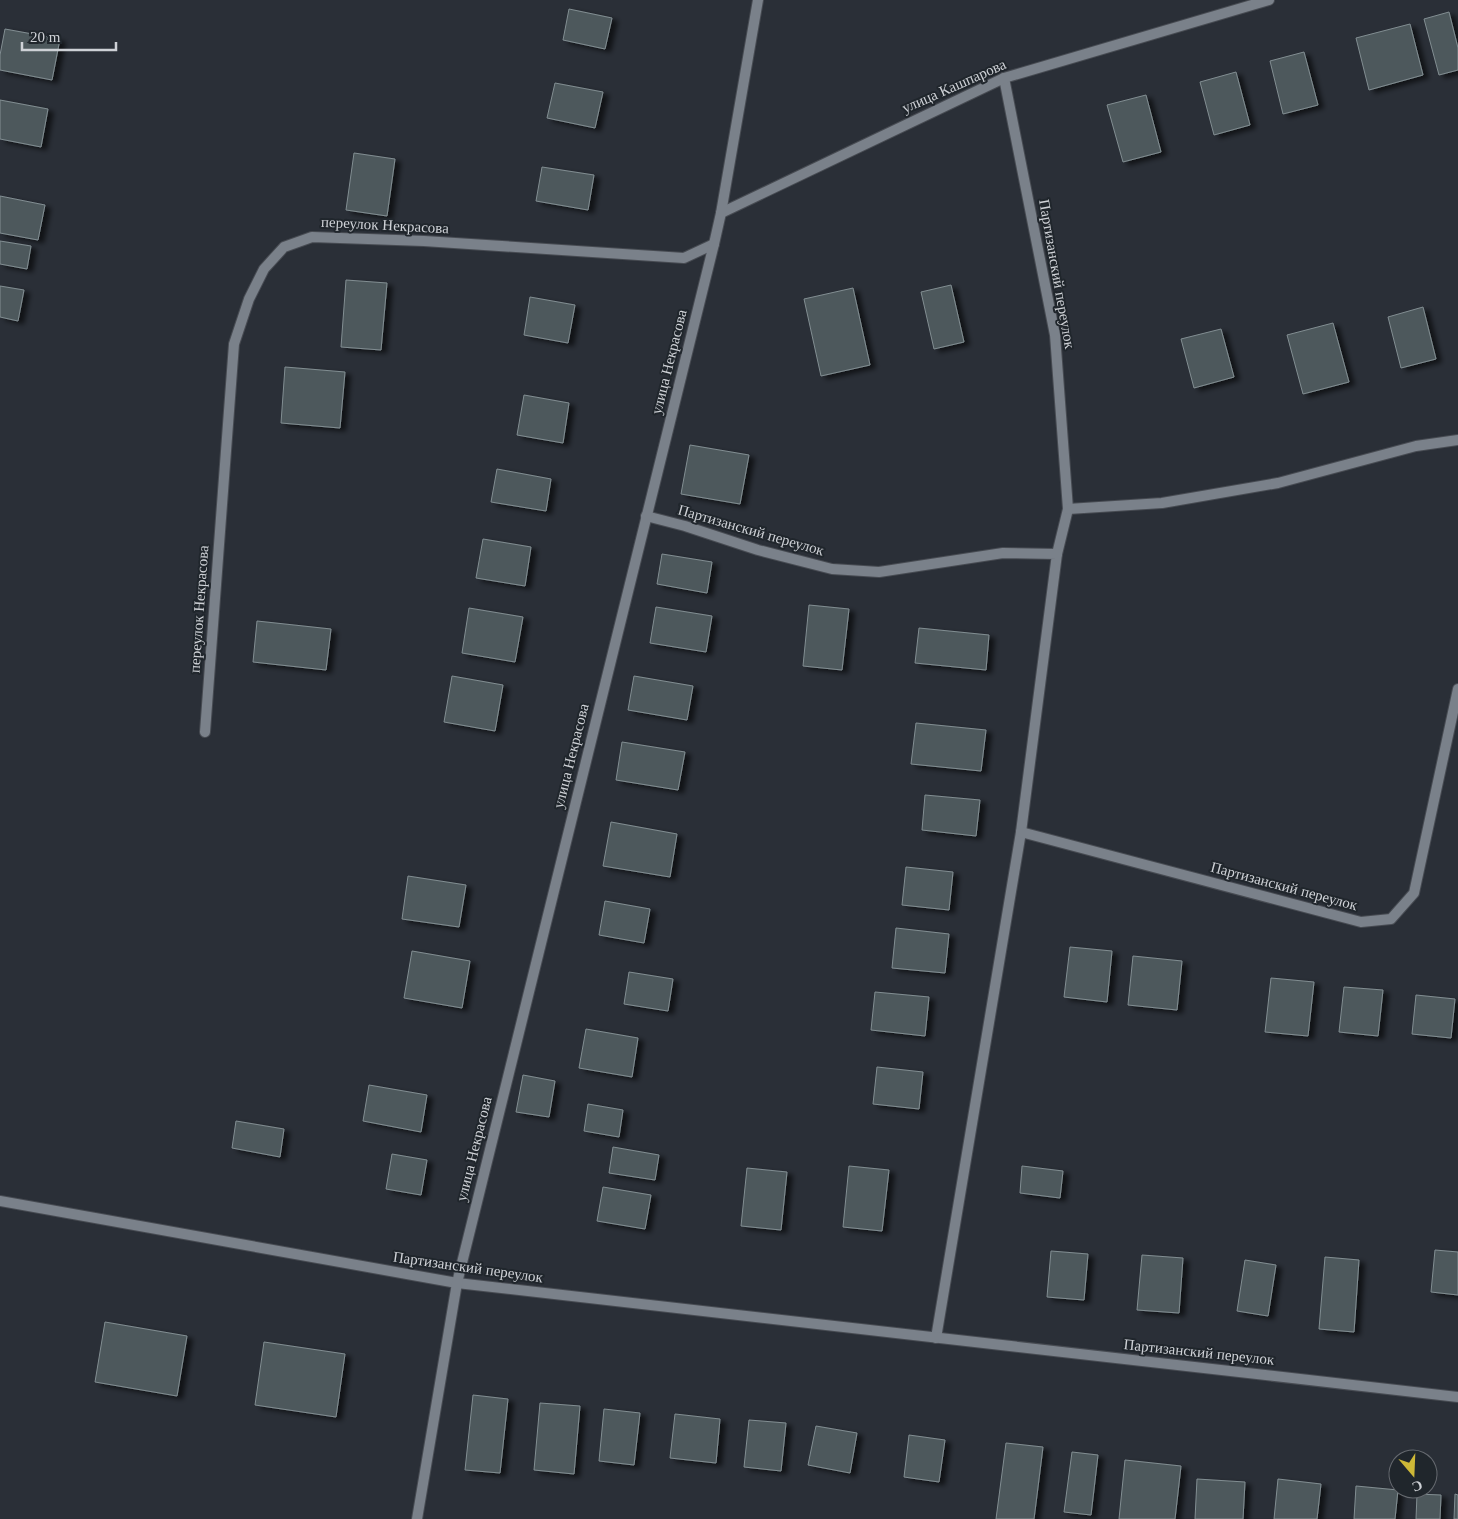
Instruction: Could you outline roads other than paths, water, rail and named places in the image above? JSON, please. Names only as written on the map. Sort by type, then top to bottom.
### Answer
[{"type":"street","name":"улица Некрасова","points":[[417,1519],[457,1283],[714,244],[758,0]]},
{"type":"street","name":"улица Кашпарова","points":[[721,213],[1004,78],[1269,0]]},
{"type":"street","name":"Партизанский переулок","points":[[936,1338],[1021,832],[1057,554],[1068,509],[1055,335],[1004,78]]},
{"type":"street","name":"переулок Некрасова","points":[[205,732],[234,344],[249,299],[264,269],[284,247],[312,237],[434,242],[684,258],[714,244]]},
{"type":"street","points":[[1068,509],[1162,503],[1278,483],[1416,446],[1458,440]]},
{"type":"street","name":"Партизанский переулок","points":[[646,516],[685,526],[758,550],[832,569],[879,572],[1003,553],[1057,554]]},
{"type":"street","name":"Партизанский переулок","points":[[1021,832],[1361,922],[1391,919],[1414,893],[1458,689]]},
{"type":"street","name":"Партизанский переулок","points":[[0,1201],[457,1283],[1458,1397]]}]
